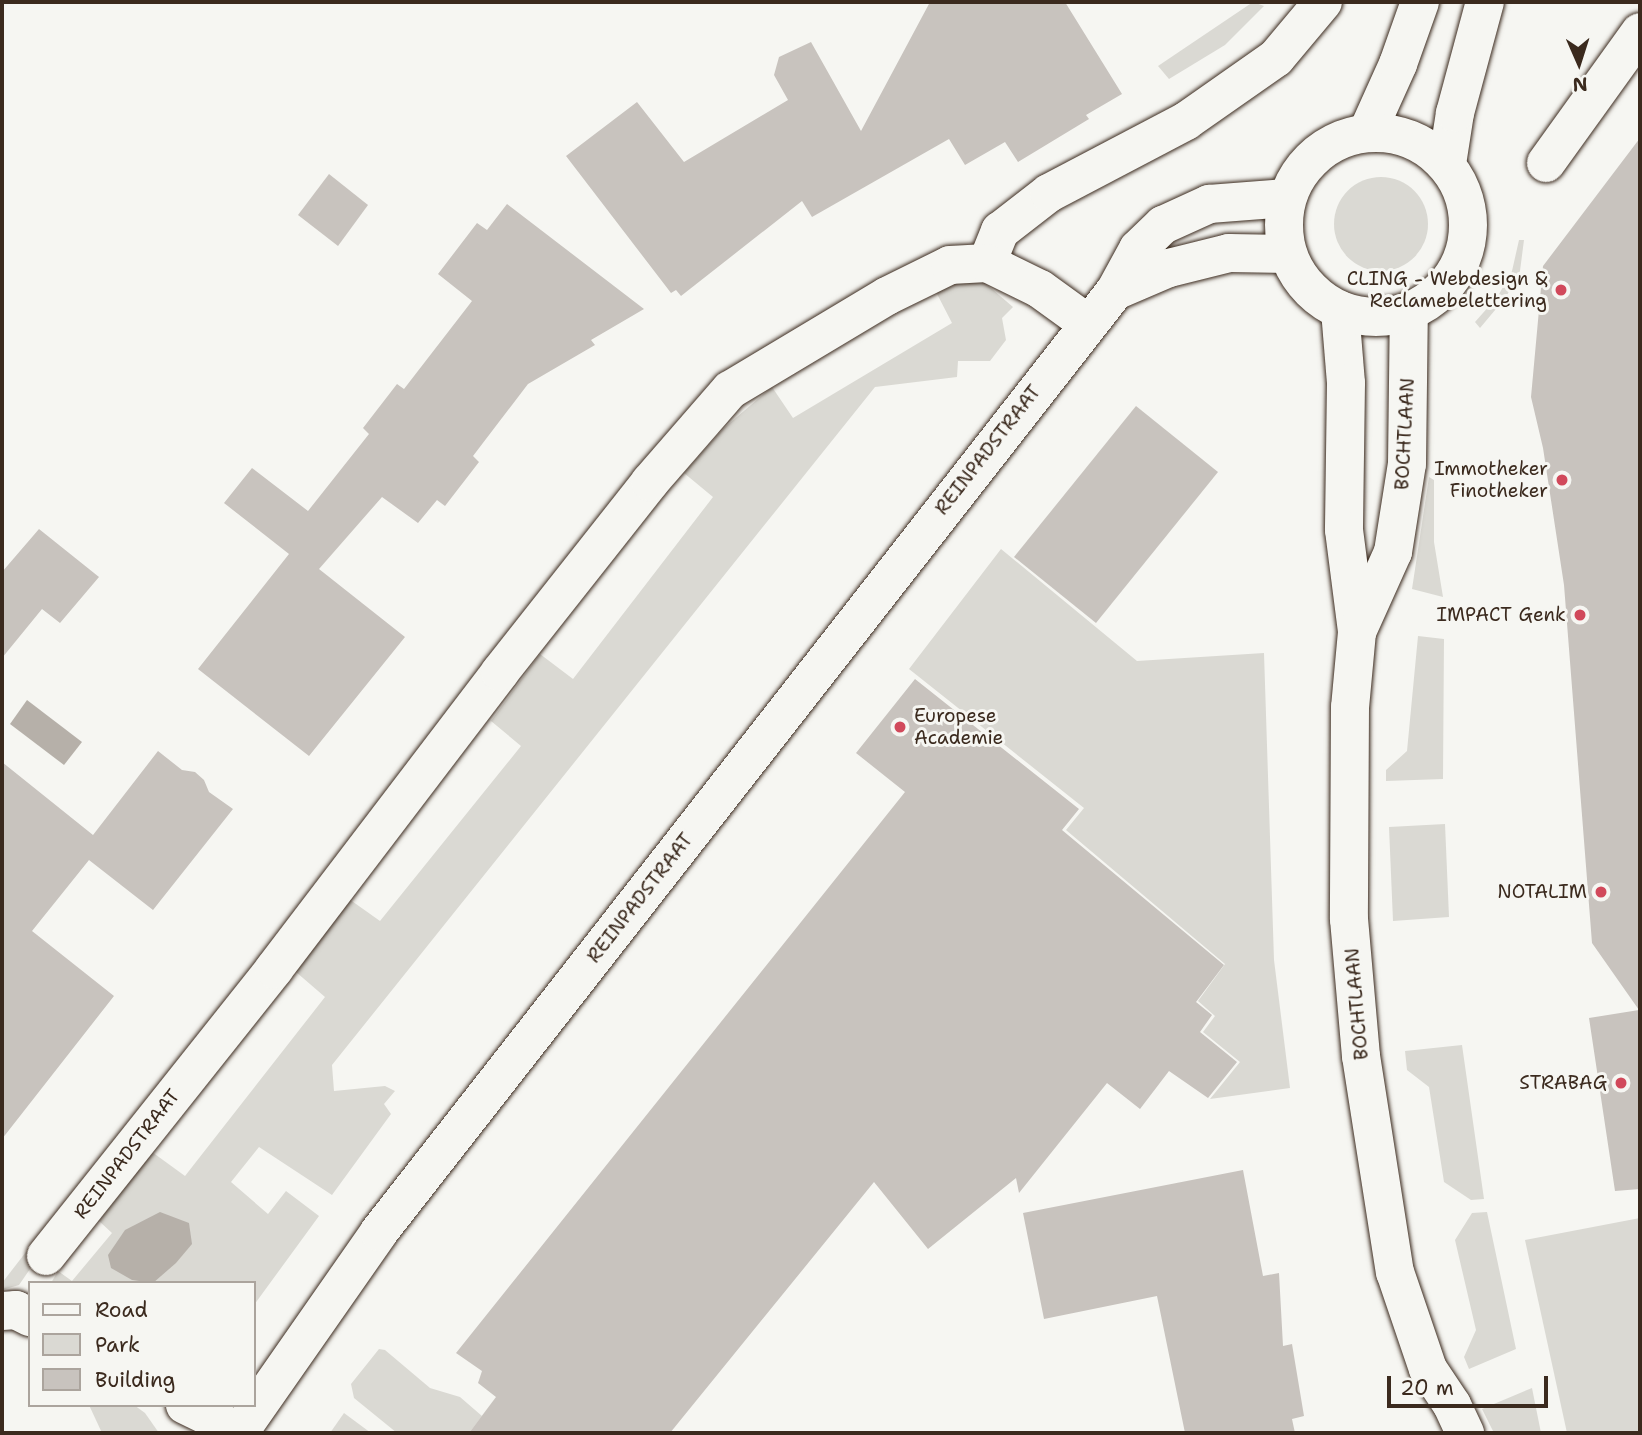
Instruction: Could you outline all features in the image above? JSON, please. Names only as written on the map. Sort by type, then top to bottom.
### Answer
[{"type":"street","points":[[1087,323],[1040,289],[987,262],[1000,231],[1049,193],[1186,121],[1276,58],[1323,2]]},
{"type":"street","points":[[1367,132],[1398,64],[1420,2]]},
{"type":"street","points":[[1447,164],[1458,100],[1485,2]]},
{"type":"street","points":[[1546,163],[1640,32]]},
{"type":"street","points":[[1367,132],[1397,135],[1424,145],[1447,164],[1464,195],[1469,230],[1460,265],[1439,293],[1409,311],[1374,317],[1340,310],[1313,292],[1298,275],[1288,254],[1283,226],[1287,198],[1304,166],[1333,143],[1367,132]]},
{"type":"street","name":"REINPADSTRAAT","points":[[190,1407],[241,1433],[379,1232],[1087,323],[1115,291],[1138,249],[1163,225],[1209,204],[1287,198]]},
{"type":"street","name":"REINPADSTRAAT","points":[[1115,291],[1168,268],[1229,253],[1288,254]]},
{"type":"street","name":"REINPADSTRAAT","points":[[46,1256],[274,969],[508,662],[650,482],[730,390],[887,296],[950,265],[987,262]]},
{"type":"street","name":"BOCHTLAAN","points":[[1340,310],[1346,383],[1344,530],[1357,632],[1350,707],[1349,919],[1361,1056],[1395,1272],[1428,1369],[1452,1405],[1465,1433]]},
{"type":"street","name":"BOCHTLAAN","points":[[1357,632],[1393,552],[1407,464],[1409,311]]},
{"type":"street","points":[[2,1311],[16,1310],[28,1316]]},
{"type":"street","name":"BOCHTLAAN","points":[[1428,1369],[1429,1408],[1436,1433]]},
{"type":"green space","points":[[1253,2],[1264,6],[1225,45],[1169,79],[1158,66]]},
{"type":"green space","points":[[1381,177],[1399,181],[1414,191],[1424,206],[1428,224],[1424,242],[1414,257],[1399,267],[1381,271],[1363,267],[1348,257],[1338,242],[1334,224],[1338,206],[1348,191],[1363,181]]},
{"type":"green space","points":[[1519,240],[1524,240],[1520,271],[1506,297],[1480,328],[1475,322],[1498,296],[1512,271]]},
{"type":"green space","points":[[953,281],[985,283],[1013,307],[1002,318],[1006,340],[990,361],[958,361],[957,377],[875,387],[332,1065],[334,1091],[385,1086],[395,1091],[384,1104],[391,1114],[332,1195],[259,1147],[231,1182],[268,1214],[286,1191],[319,1216],[256,1302],[256,1281],[72,1281],[112,1233],[99,1221],[152,1152],[185,1176],[325,997],[296,972],[349,899],[380,921],[521,746],[491,721],[540,654],[573,679],[713,497],[684,473],[723,429],[772,387],[793,418],[952,323],[935,290]]},
{"type":"green space","points":[[1429,477],[1434,480],[1434,542],[1443,597],[1412,589]]},
{"type":"green space","points":[[1001,549],[1137,661],[1264,653],[1274,960],[1290,1088],[1210,1099],[1240,1062],[1203,1032],[1215,1016],[1198,1001],[1225,964],[1066,830],[1084,808],[909,669]]},
{"type":"green space","points":[[1418,636],[1444,639],[1443,779],[1386,781],[1386,770],[1407,751]]},
{"type":"green space","points":[[1445,824],[1449,917],[1393,921],[1389,827]]},
{"type":"green space","points":[[1462,1045],[1484,1199],[1471,1200],[1444,1182],[1429,1087],[1407,1070],[1405,1051]]},
{"type":"green space","points":[[1487,1212],[1516,1349],[1469,1369],[1464,1357],[1476,1330],[1455,1240],[1472,1213]]},
{"type":"green space","points":[[1640,1218],[1640,1433],[1567,1433],[1525,1240]]},
{"type":"green space","points":[[29,1248],[39,1256],[19,1285],[2,1290],[2,1283]]},
{"type":"green space","points":[[58,1271],[72,1281],[52,1281]]},
{"type":"green space","points":[[379,1349],[385,1350],[430,1388],[460,1397],[482,1416],[469,1433],[397,1433],[354,1398],[351,1384]]},
{"type":"green space","points":[[1532,1388],[1541,1433],[1494,1433],[1482,1409]]},
{"type":"green space","points":[[90,1407],[137,1407],[145,1413],[159,1433],[102,1433]]},
{"type":"green space","points":[[344,1413],[371,1433],[330,1433]]},
{"type":"shaded area","points":[[27,700],[82,742],[64,765],[10,724]]},
{"type":"shaded area","points":[[160,1212],[189,1223],[192,1244],[155,1281],[132,1280],[111,1268],[108,1255],[125,1230]]},
{"type":"building","points":[[930,2],[1065,2],[1122,94],[1086,115],[1089,119],[1018,162],[1005,142],[965,165],[949,139],[812,217],[802,201],[681,296],[676,290],[671,293],[566,156],[637,102],[684,162],[788,100],[774,75],[779,57],[811,42],[861,131]]},
{"type":"building","points":[[1640,138],[1640,1189],[1615,1191],[1589,1018],[1639,1010],[1592,943],[1564,585],[1543,448],[1531,397],[1543,266]]},
{"type":"building","points":[[329,174],[368,205],[338,246],[298,215]]},
{"type":"building","points":[[507,204],[644,309],[591,340],[595,345],[528,384],[473,456],[479,462],[445,506],[437,500],[418,523],[382,497],[319,569],[405,637],[309,756],[198,669],[289,554],[224,503],[252,468],[308,511],[369,434],[363,428],[397,384],[404,389],[472,301],[438,274],[477,223],[487,230]]},
{"type":"building","points":[[1136,406],[1218,472],[1096,623],[1014,557]]},
{"type":"building","points":[[39,529],[99,577],[60,623],[42,609],[2,658],[2,572]]},
{"type":"building","points":[[915,679],[1079,809],[1062,830],[1224,965],[1196,1002],[1212,1015],[1200,1032],[1237,1062],[1208,1098],[1169,1071],[1140,1109],[1107,1083],[1019,1193],[1016,1178],[928,1249],[874,1182],[670,1433],[469,1433],[496,1397],[478,1383],[482,1371],[456,1353],[905,792],[856,753]]},
{"type":"building","points":[[158,751],[182,770],[195,772],[204,780],[209,792],[233,809],[153,910],[89,860],[32,931],[114,996],[2,1139],[2,762],[93,835]]},
{"type":"building","points":[[1243,1170],[1263,1276],[1279,1273],[1283,1346],[1292,1344],[1304,1416],[1292,1419],[1295,1433],[1185,1433],[1157,1296],[1044,1319],[1023,1213]]},
{"type":"place","name":"CLING - Webdesign & Reclamebelettering","points":[[1561,290]]},
{"type":"place","name":"Immotheker Finotheker","points":[[1562,480]]},
{"type":"place","name":"IMPACT Genk","points":[[1580,615]]},
{"type":"place","name":"Europese Academie","points":[[900,727]]},
{"type":"place","name":"NOTALIM","points":[[1601,892]]},
{"type":"place","name":"STRABAG","points":[[1621,1083]]}]
